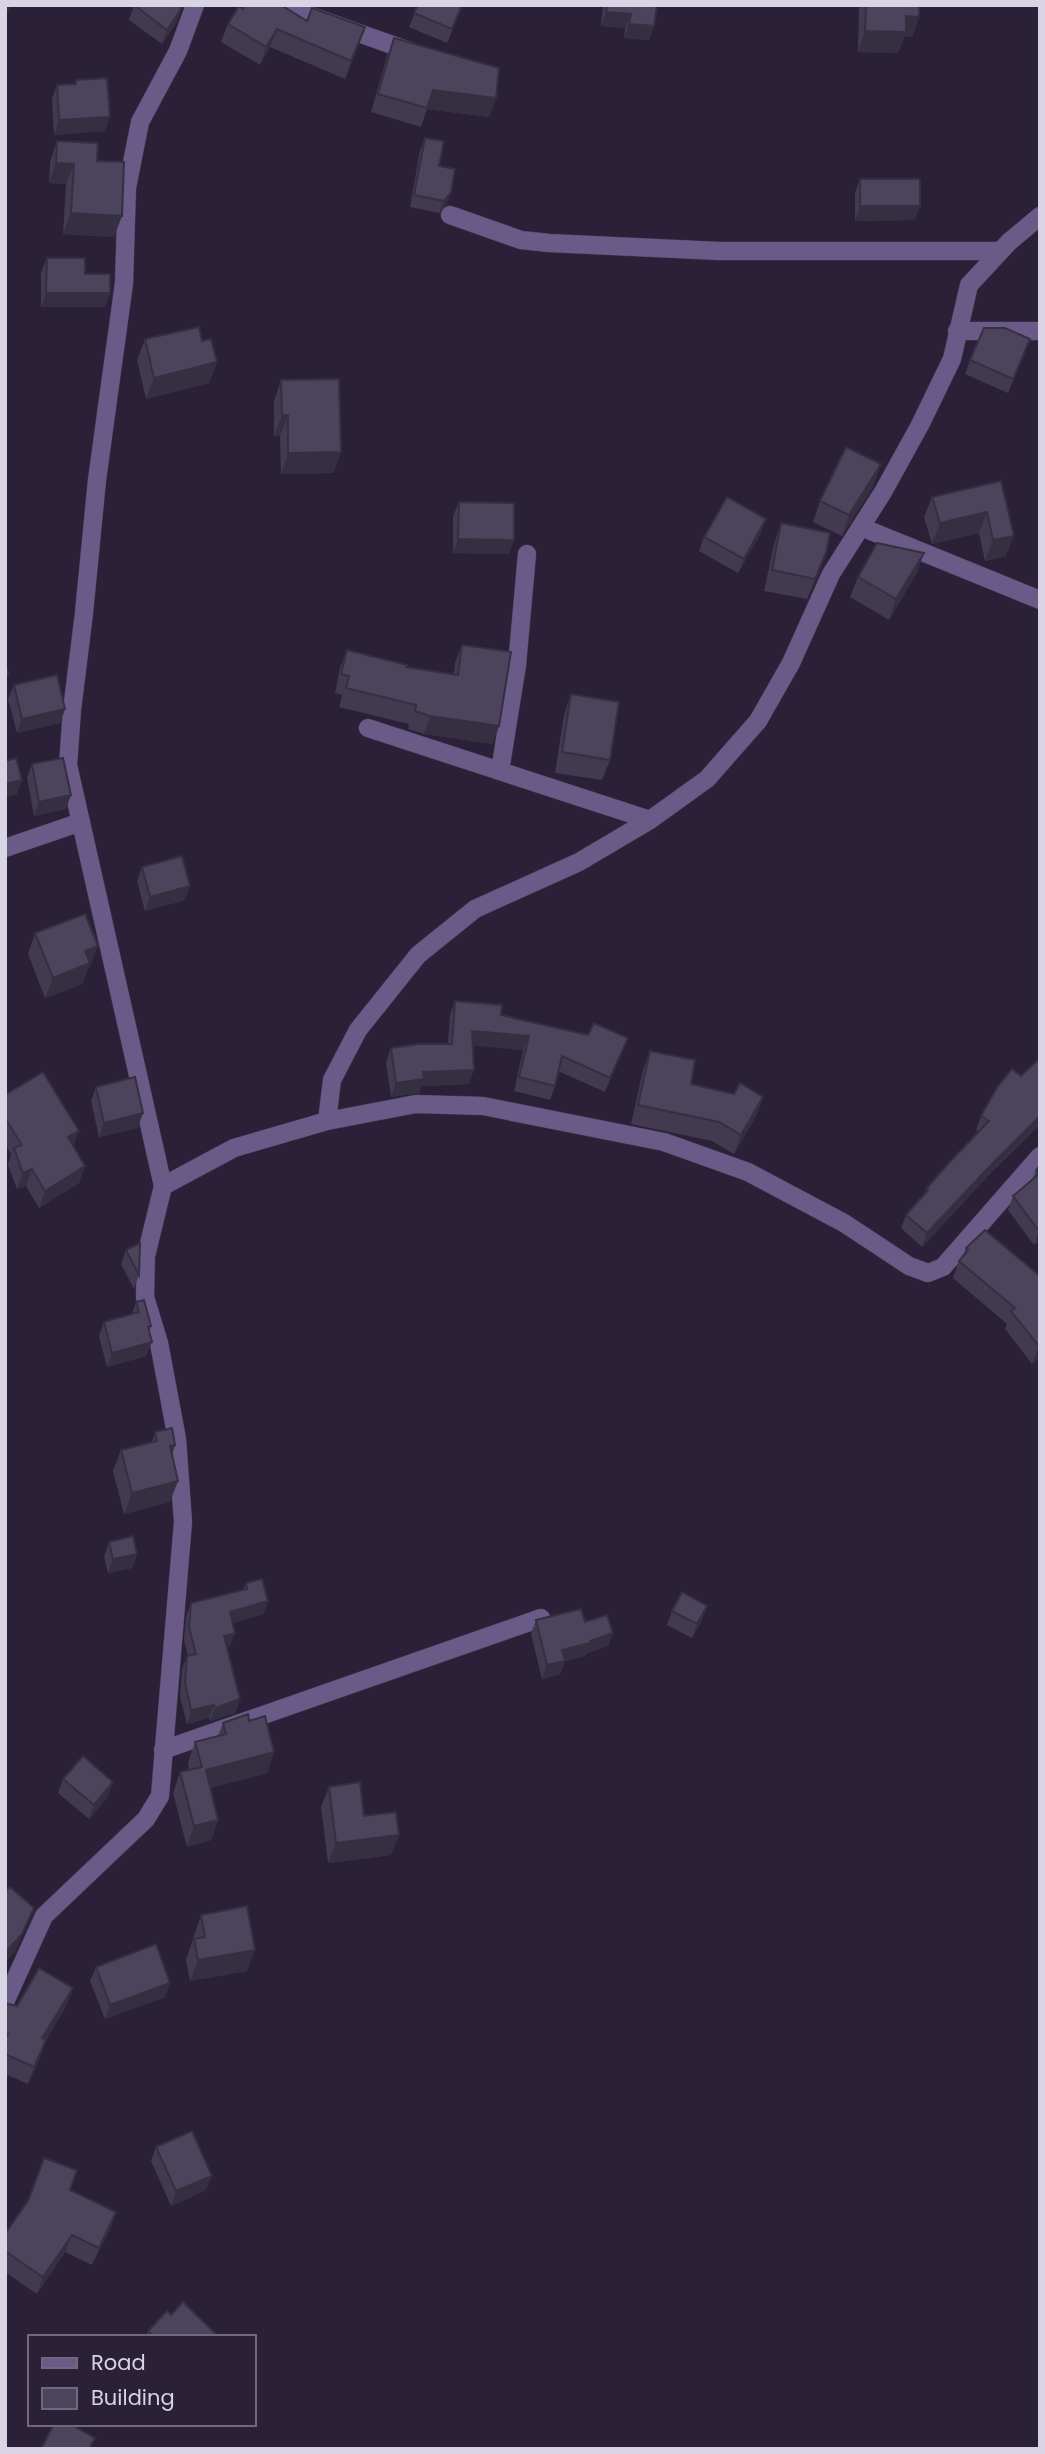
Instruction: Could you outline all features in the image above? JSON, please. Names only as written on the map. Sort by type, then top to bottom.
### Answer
[{"type":"street","points":[[5,2002],[44,1916],[146,1819],[160,1796],[183,1522],[177,1439],[159,1343],[145,1297],[146,1256],[163,1186],[68,765],[97,480],[124,283],[127,188],[140,122],[178,51],[195,5]]},
{"type":"street","points":[[280,5],[428,58]]},
{"type":"street","points":[[450,215],[521,240],[549,243],[719,251],[1000,251]]},
{"type":"street","points":[[327,1121],[332,1080],[358,1030],[418,955],[475,909],[579,862],[650,820],[707,779],[758,721],[791,663],[831,574],[920,425],[952,359],[969,285],[1000,251],[1040,216]]},
{"type":"street","points":[[957,331],[1040,331]]},
{"type":"street","points":[[861,527],[1040,600]]},
{"type":"street","points":[[500,771],[517,665],[527,554]]},
{"type":"street","points":[[368,729],[650,820]]},
{"type":"street","points":[[5,848],[81,822]]},
{"type":"street","points":[[163,1186],[234,1148],[327,1121],[416,1104],[482,1106],[664,1142],[748,1172],[844,1223],[909,1266],[928,1273],[943,1267],[1040,1156]]},
{"type":"street","points":[[163,1751],[541,1618]]},
{"type":"building","points":[[134,5],[183,5],[167,30]]},
{"type":"building","points":[[245,5],[281,5],[307,21],[312,8],[365,27],[351,61],[277,29],[266,47],[228,24],[239,6],[243,9]]},
{"type":"building","points":[[418,5],[462,5],[452,29],[414,13]]},
{"type":"building","points":[[607,5],[657,5],[654,26],[629,24],[631,14],[606,12]]},
{"type":"building","points":[[866,5],[919,5],[919,17],[906,16],[906,32],[865,31]]},
{"type":"building","points":[[394,38],[499,68],[496,98],[433,90],[427,108],[378,94]]},
{"type":"building","points":[[107,78],[110,117],[59,120],[57,85],[76,84],[76,80]]},
{"type":"building","points":[[425,138],[444,141],[439,166],[455,169],[451,192],[444,201],[414,195]]},
{"type":"building","points":[[57,141],[98,143],[97,161],[124,162],[122,216],[71,213],[74,164],[56,163]]},
{"type":"building","points":[[860,179],[920,179],[920,206],[860,206]]},
{"type":"building","points":[[47,258],[85,258],[85,274],[110,274],[110,293],[46,293]]},
{"type":"building","points":[[199,327],[202,341],[211,339],[217,362],[154,378],[145,339]]},
{"type":"building","points":[[984,328],[1005,328],[1030,339],[1013,379],[970,360]]},
{"type":"building","points":[[339,379],[341,452],[288,453],[288,415],[282,415],[281,380]]},
{"type":"building","points":[[846,447],[881,464],[849,515],[820,501]]},
{"type":"building","points":[[1001,481],[1014,536],[993,540],[987,512],[940,523],[932,497]]},
{"type":"building","points":[[727,497],[766,519],[744,559],[704,537]]},
{"type":"building","points":[[459,502],[514,503],[514,540],[458,539]]},
{"type":"building","points":[[781,523],[830,533],[826,553],[815,579],[772,570]]},
{"type":"building","points":[[877,543],[924,553],[896,599],[858,577]]},
{"type":"building","points":[[462,645],[511,652],[499,726],[430,716],[415,711],[416,705],[346,688],[349,676],[341,674],[347,650],[407,665],[406,667],[458,675]]},
{"type":"building","points":[[57,675],[65,709],[22,719],[14,685]]},
{"type":"building","points":[[571,694],[619,702],[610,760],[562,752]]},
{"type":"building","points":[[16,758],[22,780],[5,784],[5,761]]},
{"type":"building","points":[[63,758],[71,795],[39,802],[32,764]]},
{"type":"building","points":[[182,856],[190,886],[150,897],[142,867]]},
{"type":"building","points":[[85,914],[98,946],[85,951],[90,963],[53,978],[35,933]]},
{"type":"building","points":[[455,1001],[502,1005],[501,1015],[588,1035],[594,1023],[628,1038],[610,1078],[562,1056],[555,1086],[519,1077],[529,1036],[472,1031],[474,1070],[423,1072],[424,1079],[396,1083],[391,1048],[419,1044],[452,1044]]},
{"type":"building","points":[[650,1051],[695,1060],[691,1084],[734,1094],[740,1083],[763,1097],[741,1135],[719,1122],[638,1105]]},
{"type":"building","points":[[1040,1058],[1040,1116],[927,1233],[906,1215],[946,1166],[989,1121],[981,1116],[998,1086],[1012,1069],[1021,1076]]},
{"type":"building","points":[[43,1072],[79,1131],[68,1137],[85,1166],[45,1191],[32,1169],[23,1173],[14,1148],[22,1145],[5,1118],[5,1095]]},
{"type":"building","points":[[135,1077],[143,1113],[104,1123],[96,1087]]},
{"type":"building","points":[[1040,1166],[1039,1231],[1013,1196],[1039,1174],[1036,1170]]},
{"type":"building","points":[[985,1230],[1040,1276],[1040,1346],[1011,1311],[1015,1308],[959,1261],[968,1250],[966,1248]]},
{"type":"building","points":[[140,1243],[139,1275],[126,1250]]},
{"type":"building","points":[[144,1300],[152,1342],[112,1353],[104,1322],[139,1312],[136,1302]]},
{"type":"building","points":[[172,1428],[175,1445],[170,1446],[178,1481],[132,1493],[121,1450],[157,1441],[155,1432]]},
{"type":"building","points":[[133,1536],[137,1554],[113,1559],[109,1542]]},
{"type":"building","points":[[262,1579],[268,1601],[230,1612],[235,1633],[224,1636],[240,1699],[215,1708],[214,1705],[191,1710],[185,1683],[187,1656],[196,1654],[189,1627],[191,1603],[247,1589],[246,1583]]},
{"type":"building","points":[[682,1592],[707,1606],[697,1624],[672,1611]]},
{"type":"building","points":[[581,1609],[585,1622],[607,1615],[613,1633],[590,1643],[562,1650],[565,1661],[547,1665],[536,1620]]},
{"type":"building","points":[[248,1714],[249,1721],[265,1716],[274,1752],[206,1770],[218,1820],[194,1826],[180,1772],[202,1767],[195,1742],[226,1734],[223,1723]]},
{"type":"building","points":[[83,1756],[113,1782],[94,1805],[63,1779]]},
{"type":"building","points":[[360,1782],[364,1816],[396,1812],[399,1835],[336,1843],[329,1787]]},
{"type":"building","points":[[10,1887],[34,1908],[22,1934],[5,1953],[5,1892]]},
{"type":"building","points":[[247,1906],[255,1950],[198,1960],[194,1939],[205,1937],[201,1915]]},
{"type":"building","points":[[156,1944],[170,1983],[110,2005],[96,1967]]},
{"type":"building","points":[[39,1968],[73,1988],[42,2038],[46,2040],[34,2067],[5,2054],[5,2039],[8,2034],[5,2033],[5,2003],[17,2006]]},
{"type":"building","points":[[192,2131],[212,2176],[176,2191],[156,2147]]},
{"type":"building","points":[[44,2158],[77,2170],[70,2190],[116,2212],[99,2248],[72,2235],[43,2277],[5,2251],[5,2234],[29,2199]]},
{"type":"building","points":[[183,2302],[217,2335],[152,2335],[148,2331],[167,2311],[171,2315]]},
{"type":"building","points":[[53,2426],[74,2426],[95,2438],[89,2449],[41,2449]]}]
